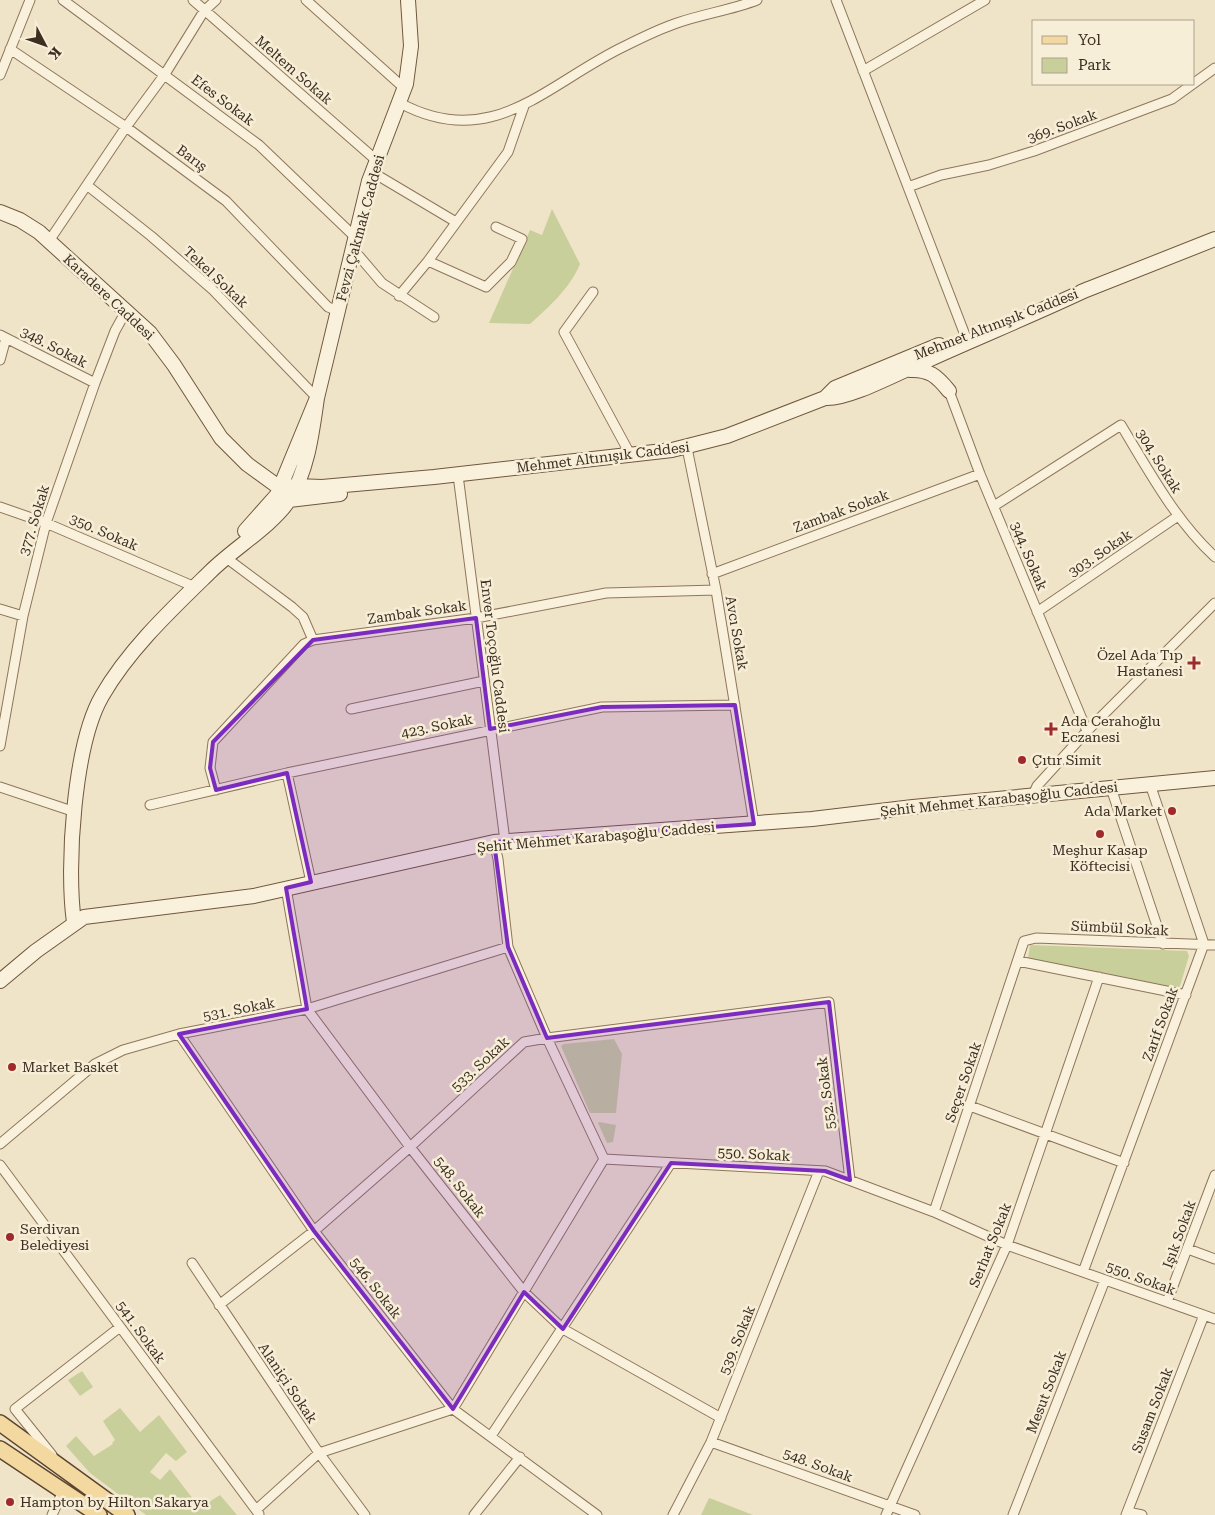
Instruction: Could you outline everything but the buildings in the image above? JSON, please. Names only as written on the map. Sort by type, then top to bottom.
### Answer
[{"type":"main road","name":"Fevzi Çakmak Caddesi","points":[[74,922],[72,848],[75,812],[83,754],[90,722],[101,696],[144,641],[195,587],[225,557],[232,554],[289,500],[304,467],[317,398],[354,236],[374,166],[400,103],[404,88],[411,46],[408,0]]},
{"type":"main road","name":"Karadere Caddesi","points":[[0,212],[20,220],[48,240],[126,310],[161,346],[221,438],[247,464],[280,488]]},
{"type":"main road","name":"Mehmet Altınışık Caddesi","points":[[280,488],[296,486],[322,487],[392,479],[458,475],[687,448],[727,436],[825,398],[838,398],[883,379],[965,335],[1030,308],[1088,289],[1215,239]]},
{"type":"main road","name":"Mehmet Altınışık Caddesi","points":[[825,398],[835,388],[1020,322],[1088,289]]},
{"type":"main road","points":[[933,352],[949,391]]},
{"type":"main road","points":[[883,379],[909,370],[925,370],[933,373],[949,391]]},
{"type":"main road","name":"Fevzi Çakmak Caddesi","points":[[225,557],[227,550],[269,505],[280,488],[317,398]]},
{"type":"main road","name":"Mehmet Altınışık Caddesi","points":[[289,500],[390,487],[434,477]]},
{"type":"main road","points":[[280,488],[289,500]]},
{"type":"main road","name":"Şehit Mehmet Karabaşoğlu Caddesi","points":[[1,980],[74,922],[84,917],[113,912],[236,899],[499,842],[754,824],[1215,778]]},
{"type":"main road","points":[[0,1422],[66,1472],[128,1515]]},
{"type":"main road","points":[[0,1449],[99,1515]]},
{"type":"street","points":[[0,75],[30,0]]},
{"type":"street","name":"Efes Sokak","points":[[63,0],[259,145],[354,236]]},
{"type":"street","name":"Meltem Sokak","points":[[193,0],[374,166],[456,222]]},
{"type":"street","points":[[48,240],[88,186],[126,127],[165,74],[204,11],[216,0]]},
{"type":"street","points":[[306,0],[404,88]]},
{"type":"street","points":[[400,103],[413,110],[444,120],[475,119],[524,106],[578,71],[624,46],[676,23],[757,0]]},
{"type":"street","points":[[836,0],[965,335]]},
{"type":"street","points":[[863,71],[985,0]]},
{"type":"street","name":"Barış","points":[[10,49],[126,127],[226,201],[328,307],[338,311]]},
{"type":"street","name":"369. Sokak","points":[[1195,82],[1215,68]]},
{"type":"street","name":"369. Sokak","points":[[908,187],[941,174],[989,165],[1034,151],[1172,99],[1191,85]]},
{"type":"street","points":[[399,296],[428,261],[508,152],[524,106]]},
{"type":"street","name":"Tekel Sokak","points":[[88,186],[151,236],[212,289],[317,398]]},
{"type":"street","points":[[428,261],[486,287],[511,262],[522,239],[496,227]]},
{"type":"street","points":[[351,253],[359,256],[382,283],[399,296],[434,317]]},
{"type":"street","points":[[593,292],[564,332],[630,454]]},
{"type":"street","name":"377. Sokak","points":[[0,746],[22,616],[46,523],[94,383],[126,310]]},
{"type":"street","points":[[0,360],[3,337]]},
{"type":"street","name":"348. Sokak","points":[[3,337],[94,383]]},
{"type":"street","name":"344. Sokak","points":[[949,391],[980,474],[1087,731]]},
{"type":"street","name":"304. Sokak","points":[[994,506],[1121,425],[1178,516],[1196,540],[1215,557]]},
{"type":"street","name":"Avcı Sokak","points":[[687,448],[716,590],[754,824]]},
{"type":"street","name":"Zambak Sokak","points":[[712,574],[980,474]]},
{"type":"street","name":"Enver Toçoğlu Caddesi","points":[[458,475],[490,729],[499,842]]},
{"type":"street","name":"350. Sokak","points":[[0,507],[46,523],[195,587]]},
{"type":"street","name":"303. Sokak","points":[[1037,612],[1178,516]]},
{"type":"street","points":[[216,790],[210,768],[213,742],[304,644],[312,640],[309,627],[292,606],[225,557]]},
{"type":"street","name":"Zambak Sokak","points":[[312,640],[476,618],[606,593],[716,590]]},
{"type":"street","points":[[1033,795],[1037,786],[1087,731],[1215,603]]},
{"type":"street","points":[[0,609],[22,616]]},
{"type":"street","points":[[351,709],[484,681]]},
{"type":"street","name":"423. Sokak","points":[[150,805],[287,773],[602,707],[735,704]]},
{"type":"street","points":[[287,773],[311,882]]},
{"type":"street","points":[[1150,784],[1204,944]]},
{"type":"street","points":[[0,787],[75,812]]},
{"type":"street","points":[[1111,788],[1163,944]]},
{"type":"street","points":[[258,1513],[319,1453],[453,1409],[604,1159],[547,1038],[508,948],[498,859],[499,842]]},
{"type":"street","name":"548. Sokak","points":[[286,888],[307,1009],[410,1147],[524,1292],[563,1330],[721,1418]]},
{"type":"street","name":"Sümbül Sokak","points":[[1024,941],[1036,938],[1215,945]]},
{"type":"street","name":"Seçer Sokak","points":[[934,1212],[1024,941]]},
{"type":"street","name":"Zarif Sokak","points":[[1084,1272],[1204,944]]},
{"type":"street","name":"531. Sokak","points":[[0,1144],[95,1064],[124,1050],[179,1034],[307,1009],[508,948]]},
{"type":"street","points":[[1018,961],[1186,995]]},
{"type":"street","name":"Serhat Sokak","points":[[886,1515],[1007,1245],[1099,977]]},
{"type":"street","name":"533. Sokak","points":[[219,1304],[314,1231],[410,1147],[524,1042],[829,1002]]},
{"type":"street","name":"552. Sokak","points":[[829,1002],[850,1180]]},
{"type":"street","name":"546. Sokak","points":[[179,1034],[314,1231],[453,1409],[597,1515]]},
{"type":"street","points":[[970,1106],[1124,1162]]},
{"type":"street","name":"550. Sokak","points":[[604,1159],[819,1171],[850,1180],[934,1212],[1007,1245],[1215,1319]]},
{"type":"street","points":[[491,1436],[563,1330],[671,1163]]},
{"type":"street","name":"541. Sokak","points":[[0,1165],[258,1513]]},
{"type":"street","name":"539. Sokak","points":[[673,1515],[711,1442],[819,1171]]},
{"type":"street","name":"Işık Sokak","points":[[1168,1302],[1215,1175]]},
{"type":"street","points":[[1188,1249],[1215,1258]]},
{"type":"street","name":"Alaniçi Sokak","points":[[192,1263],[319,1453],[365,1515]]},
{"type":"street","name":"Mesut Sokak","points":[[1013,1515],[1105,1280]]},
{"type":"street","name":"Susam Sokak","points":[[1127,1513],[1204,1315]]},
{"type":"street","points":[[66,1472],[15,1409],[120,1327]]},
{"type":"street","name":"548. Sokak","points":[[711,1442],[914,1515]]},
{"type":"street","points":[[474,1515],[520,1457]]},
{"type":"street","points":[[52,1515],[63,1491]]},
{"type":"street","points":[[1127,1513],[1142,1515]]},
{"type":"highlighted area","points":[[476,618],[490,729],[602,707],[735,705],[754,824],[494,842],[508,947],[547,1038],[829,1002],[850,1180],[825,1171],[671,1163],[563,1329],[524,1292],[453,1409],[314,1231],[179,1034],[307,1009],[286,888],[311,882],[287,773],[216,790],[210,768],[213,742],[313,640]]},
{"type":"green space","points":[[552,209],[580,264],[576,273],[558,297],[530,324],[489,323],[530,230],[542,235]]},
{"type":"green space","points":[[1030,945],[1187,951],[1189,956],[1180,986],[1177,989],[1028,958]]},
{"type":"green space","points":[[614,1039],[622,1054],[616,1113],[590,1113],[561,1046],[564,1044]]},
{"type":"green space","points":[[599,1122],[616,1125],[613,1142],[607,1143]]},
{"type":"green space","points":[[82,1371],[93,1387],[80,1396],[68,1380]]},
{"type":"green space","points":[[120,1408],[140,1432],[159,1415],[187,1452],[176,1461],[166,1453],[150,1472],[160,1480],[170,1469],[200,1508],[220,1495],[237,1515],[146,1515],[90,1473],[66,1446],[76,1436],[94,1456],[113,1444],[115,1440],[103,1421]]},
{"type":"green space","points":[[709,1498],[712,1499],[753,1515],[701,1515]]},
{"type":"place","name":"Özel Ada Tıp Hastanesi","points":[[1194,663]]},
{"type":"place","name":"Ada Cerahoğlu Eczanesi","points":[[1051,729]]},
{"type":"place","name":"Çıtır Simit","points":[[1022,760]]},
{"type":"place","name":"Ada Market","points":[[1172,811]]},
{"type":"place","name":"Meşhur Kasap Köftecisi","points":[[1100,834]]},
{"type":"place","name":"Market Basket","points":[[12,1067]]},
{"type":"place","name":"Serdivan Belediyesi","points":[[10,1237]]},
{"type":"place","name":"Hampton by Hilton Sakarya","points":[[10,1502]]}]
